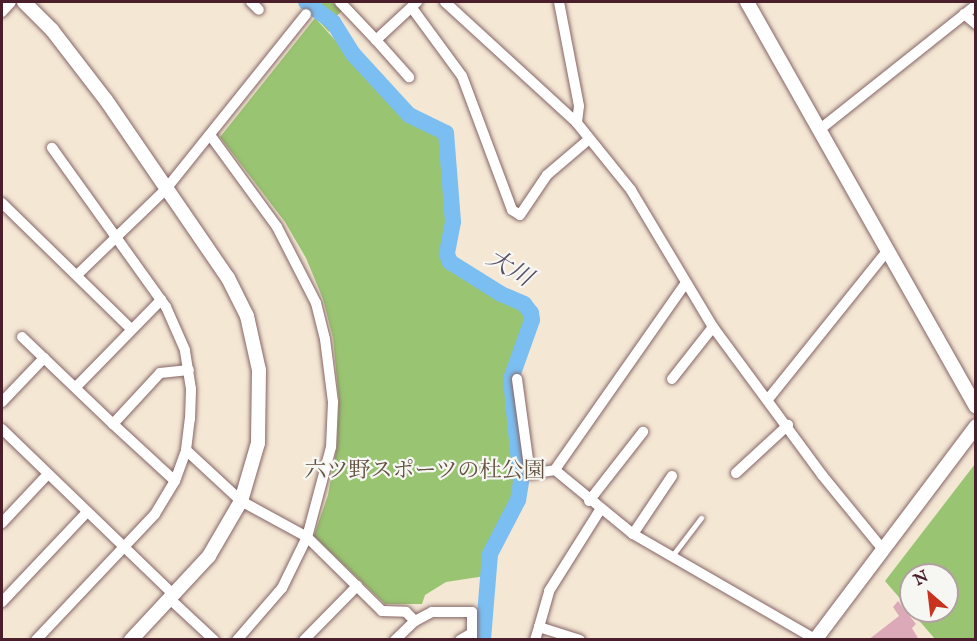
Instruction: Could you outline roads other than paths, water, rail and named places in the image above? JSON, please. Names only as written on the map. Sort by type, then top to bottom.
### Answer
[{"type":"street","points":[[2,12],[11,2]]},
{"type":"street","points":[[340,2],[409,77]]},
{"type":"street","points":[[446,2],[577,123],[642,207],[685,284],[713,327],[769,398],[822,475],[881,547]]},
{"type":"street","points":[[559,2],[579,106],[577,123]]},
{"type":"street","points":[[750,3],[975,407]]},
{"type":"street","points":[[32,4],[106,100],[228,278],[247,316],[259,370],[261,406],[258,442],[241,501],[209,556],[131,639]]},
{"type":"street","points":[[376,40],[415,5],[462,76],[512,210],[520,215],[529,196],[547,175],[588,140]]},
{"type":"street","points":[[819,130],[975,6]]},
{"type":"street","points":[[77,276],[166,189],[306,14]]},
{"type":"street","points":[[964,14],[975,24]]},
{"type":"street","points":[[210,135],[277,227],[316,303],[325,339],[333,402],[331,447],[307,537],[282,588],[237,639]]},
{"type":"street","points":[[36,639],[155,514],[175,481],[186,450],[190,419],[189,370],[176,327],[161,300],[52,148]]},
{"type":"street","points":[[2,203],[132,328]]},
{"type":"street","points":[[769,398],[888,250]]},
{"type":"street","points":[[517,379],[530,474],[555,470],[685,284]]},
{"type":"street","points":[[76,387],[161,300]]},
{"type":"street","points":[[672,379],[713,327]]},
{"type":"street","points":[[22,337],[175,481]]},
{"type":"street","points":[[2,402],[44,358]]},
{"type":"street","points":[[112,424],[160,373],[189,370]]},
{"type":"street","points":[[736,473],[788,425]]},
{"type":"street","points":[[555,470],[600,510],[633,534],[819,638],[881,547],[975,426]]},
{"type":"street","points":[[2,429],[214,639]]},
{"type":"street","points":[[590,501],[643,432]]},
{"type":"street","points":[[186,450],[241,501],[307,537],[382,611],[406,612],[415,621]]},
{"type":"street","points":[[4,516],[48,474]]},
{"type":"street","points":[[633,534],[672,476]]},
{"type":"street","points":[[535,639],[549,591],[600,510]]},
{"type":"street","points":[[2,602],[87,512]]},
{"type":"street","points":[[304,639],[357,586]]},
{"type":"street","points":[[395,639],[415,621],[432,612],[472,612],[472,636],[460,639]]},
{"type":"street","points":[[539,627],[580,639]]},
{"type":"lane","points":[[671,557],[701,518]]},
{"type":"waterway","name":"大川","points":[[306,2],[333,22],[353,54],[409,115],[446,133],[453,222],[447,254],[450,262],[501,294],[524,304],[531,313],[532,320],[511,379],[521,482],[518,500],[490,554],[483,640]]},
{"type":"park label","name":"六ツ野スポーツの杜公園","points":[[425,472]]}]
